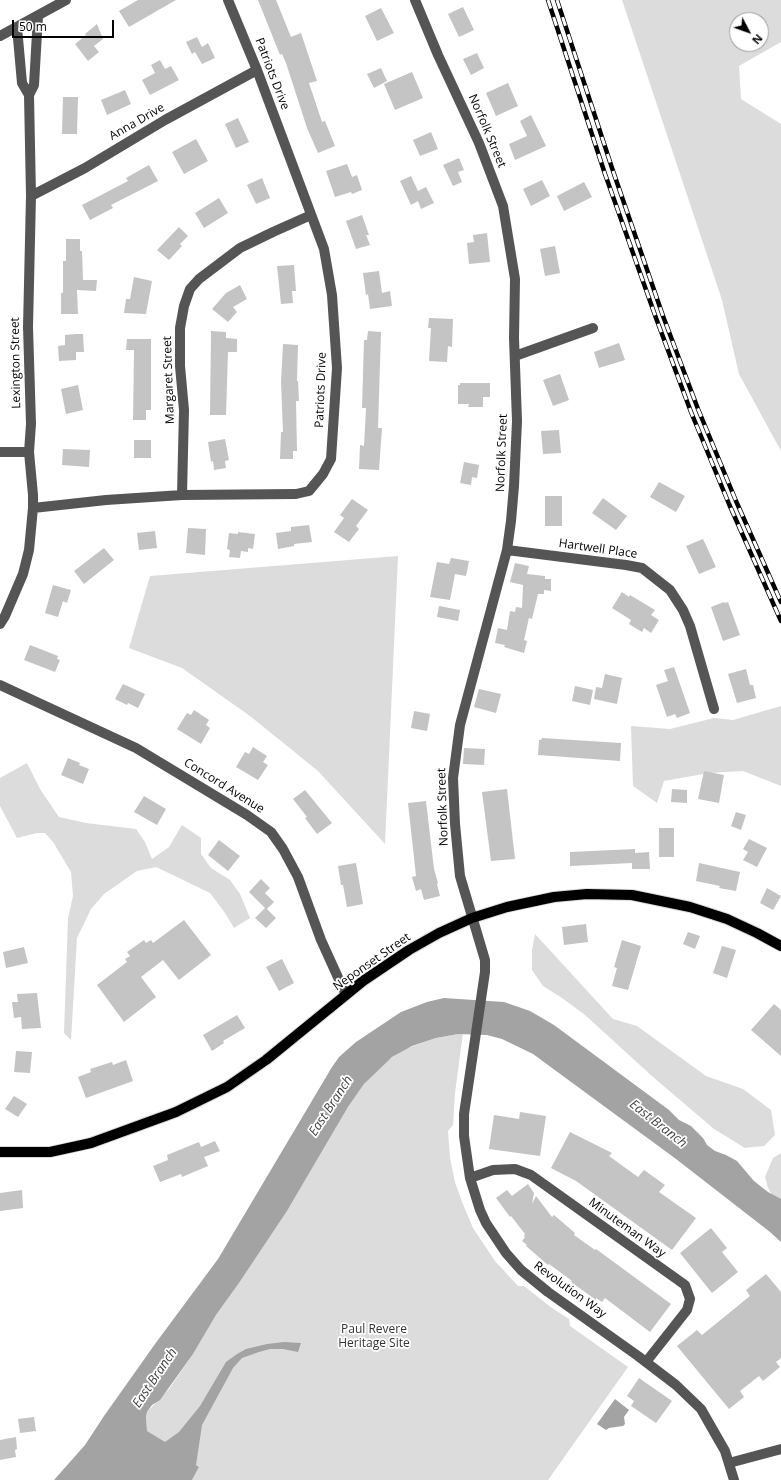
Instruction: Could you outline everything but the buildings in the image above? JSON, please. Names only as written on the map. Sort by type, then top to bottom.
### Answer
[{"type":"main road","name":"Neponset Street","points":[[0,1152],[50,1152],[84,1144],[175,1112],[227,1086],[266,1060],[363,981],[409,950],[439,933],[472,918],[507,907],[554,897],[587,894],[632,895],[690,907],[727,919],[781,946]]},
{"type":"street","points":[[0,36],[66,0]]},
{"type":"street","name":"Patriots Drive","points":[[33,508],[106,500],[182,495],[296,494],[309,491],[323,474],[331,459],[338,368],[332,294],[324,249],[257,70],[228,0]]},
{"type":"street","name":"Norfolk Street","points":[[415,0],[438,55],[479,143],[503,206],[515,278],[517,428],[514,486],[508,550],[460,725],[455,755],[455,824],[460,876],[472,918]]},
{"type":"street","name":"Lexington Street","points":[[0,624],[23,574],[29,550],[33,508],[29,452],[31,424],[28,327],[31,196],[29,96],[34,85],[38,16]]},
{"type":"street","name":"Lexington Street","points":[[17,27],[22,83],[29,96]]},
{"type":"street","name":"Anna Drive","points":[[31,196],[85,168],[165,120],[257,70]]},
{"type":"street","name":"Margaret Street","points":[[182,495],[184,410],[180,366],[180,328],[184,306],[190,289],[199,279],[240,248],[311,216]]},
{"type":"street","points":[[515,356],[593,328]]},
{"type":"street","points":[[0,452],[29,452]]},
{"type":"street","name":"Hartwell Place","points":[[508,550],[610,562],[642,568],[670,590],[683,610],[690,626],[714,709]]},
{"type":"street","name":"Concord Avenue","points":[[0,685],[136,748],[247,815],[271,832],[283,849],[298,877],[321,940],[346,995]]},
{"type":"street","name":"Revolution Way","points":[[472,918],[485,960],[484,985],[464,1114],[464,1136],[470,1178],[480,1210],[486,1223],[494,1238],[521,1270],[548,1292],[676,1385],[701,1409],[725,1451],[734,1480]]},
{"type":"street","name":"Minuteman Way","points":[[470,1178],[493,1170],[515,1169],[531,1175],[685,1285],[690,1299],[686,1310],[646,1362]]},
{"type":"street","points":[[729,1463],[781,1449]]},
{"type":"green space","points":[[622,0],[781,0],[781,42],[769,49],[769,12],[729,12],[729,52],[764,52],[739,66],[741,99],[781,124],[781,451],[739,374],[722,300]]},
{"type":"green space","points":[[398,556],[385,844],[318,771],[250,716],[182,668],[129,648],[150,576]]},
{"type":"green space","points":[[781,706],[781,786],[743,771],[709,773],[664,781],[657,803],[633,786],[631,726],[670,729],[714,718],[733,720]]},
{"type":"green space","points":[[27,763],[40,789],[59,817],[86,823],[136,829],[145,842],[152,859],[169,847],[182,825],[201,838],[201,854],[211,868],[230,880],[240,894],[250,918],[234,928],[210,893],[156,867],[137,871],[104,894],[91,909],[77,938],[71,1040],[64,1033],[68,918],[73,896],[71,872],[53,842],[45,833],[37,833],[17,838],[0,806],[0,778]]},
{"type":"green space","points":[[535,934],[613,1019],[637,1026],[706,1076],[743,1089],[771,1110],[775,1135],[764,1146],[745,1148],[714,1129],[653,1077],[585,1015],[543,986],[532,970],[532,950]]},
{"type":"green space","name":"Paul Revere Heritage Site","points":[[463,1033],[455,1093],[453,1125],[448,1131],[450,1158],[455,1182],[473,1228],[495,1261],[518,1286],[524,1286],[569,1319],[570,1326],[628,1367],[548,1480],[192,1480],[199,1467],[147,1431],[147,1412],[169,1389],[193,1354],[216,1315],[287,1211],[348,1107],[364,1084],[385,1062],[405,1049],[436,1038]]},
{"type":"green space","points":[[781,1153],[781,1210],[768,1188],[765,1177],[773,1158]]},
{"type":"water","name":"East Branch","points":[[444,998],[504,1002],[530,1011],[554,1025],[669,1110],[679,1120],[691,1126],[703,1138],[707,1145],[715,1151],[737,1161],[754,1181],[768,1192],[781,1199],[781,1242],[676,1159],[533,1054],[502,1039],[487,1035],[458,1034],[436,1038],[412,1046],[392,1057],[364,1084],[348,1107],[287,1211],[216,1315],[193,1354],[160,1400],[152,1405],[147,1412],[147,1431],[165,1442],[179,1432],[200,1406],[226,1362],[246,1349],[284,1342],[301,1343],[298,1352],[283,1349],[270,1349],[242,1358],[233,1368],[202,1425],[196,1465],[199,1467],[192,1480],[54,1480],[85,1445],[155,1344],[218,1259],[339,1057],[356,1042],[401,1012],[427,1002]]},
{"type":"water","points":[[615,1399],[629,1410],[624,1417],[625,1424],[623,1426],[609,1428],[606,1430],[597,1424]]},
{"type":"railway","points":[[548,0],[605,174],[691,412],[729,504],[781,621]]},
{"type":"railway","points":[[557,0],[613,171],[663,316],[698,409],[736,501],[781,602]]}]
